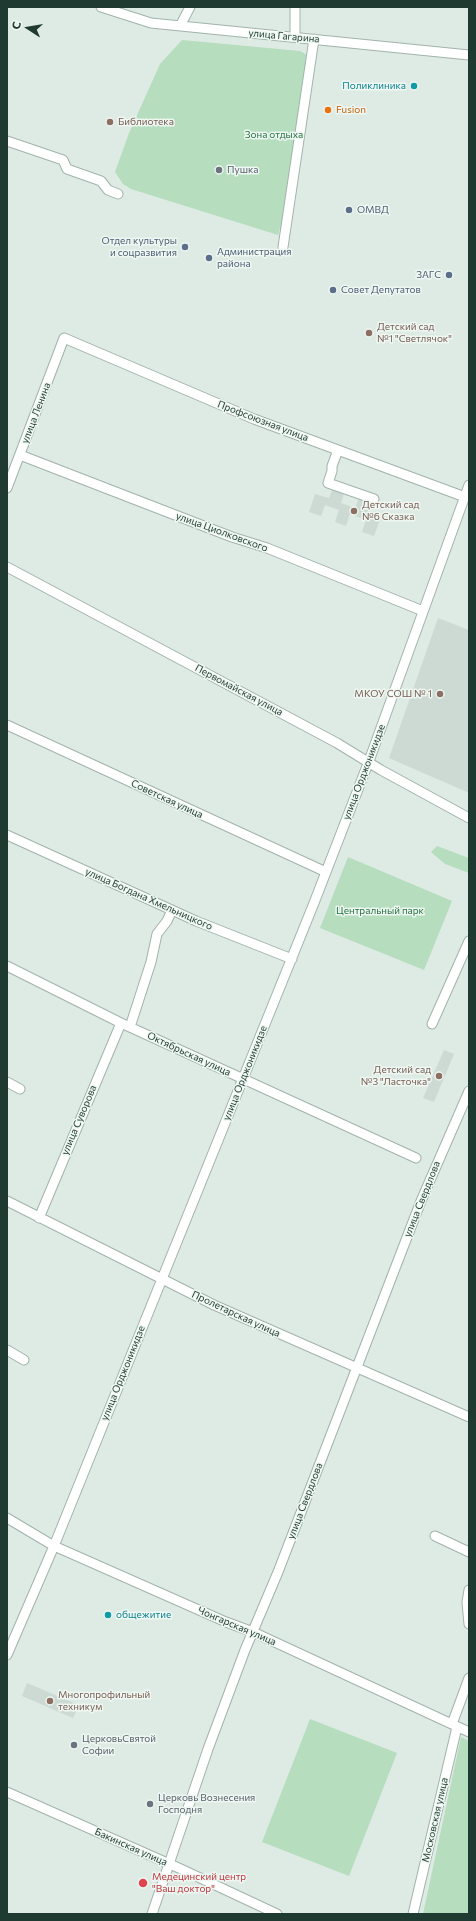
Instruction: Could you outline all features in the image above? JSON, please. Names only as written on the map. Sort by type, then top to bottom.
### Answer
[{"type":"street","name":"улица Гагарина","points":[[101,7],[151,23],[469,55]]},
{"type":"street","points":[[180,26],[190,7]]},
{"type":"street","points":[[295,37],[296,7]]},
{"type":"street","points":[[283,247],[314,39]]},
{"type":"street","points":[[7,141],[63,160],[67,169],[101,181],[108,190],[118,194]]},
{"type":"street","name":"Профсоюзная улица","points":[[64,338],[254,419],[465,497]]},
{"type":"street","name":"улица Ленина","points":[[7,488],[64,338]]},
{"type":"street","points":[[338,450],[328,482],[374,499]]},
{"type":"street","name":"улица Циолковского","points":[[20,454],[232,537],[267,548],[423,611]]},
{"type":"street","name":"улица Орджоникидзе","points":[[7,1655],[54,1546],[242,1079],[292,959],[369,761],[469,485]]},
{"type":"street","name":"Первомайская улица","points":[[7,567],[369,761],[381,770],[469,818]]},
{"type":"street","name":"Советская улица","points":[[7,725],[326,872]]},
{"type":"street","name":"улица Богдана Хмельницкого","points":[[7,835],[172,910],[292,959]]},
{"type":"street","points":[[130,1027],[151,962],[157,934],[167,921],[172,910]]},
{"type":"street","points":[[432,1024],[469,941]]},
{"type":"street","name":"Октябрьская улица","points":[[7,966],[121,1023],[416,1158]]},
{"type":"street","name":"улица Суворова","points":[[39,1218],[121,1023]]},
{"type":"street","points":[[7,1082],[20,1089]]},
{"type":"street","name":"улица Свердлова","points":[[152,1914],[168,1863],[208,1749],[253,1632],[421,1201],[469,1091]]},
{"type":"street","name":"Пролетарская улица","points":[[7,1201],[253,1323],[469,1417]]},
{"type":"street","points":[[7,1350],[24,1360]]},
{"type":"street","name":"Чонгарская улица","points":[[7,1518],[54,1546],[253,1632],[469,1732]]},
{"type":"street","points":[[435,1536],[469,1552]]},
{"type":"street","points":[[469,1590],[467,1602],[469,1624]]},
{"type":"street","name":"Московская улица","points":[[414,1914],[455,1726],[469,1678]]},
{"type":"street","name":"Бакинская улица","points":[[7,1792],[168,1863],[277,1914]]},
{"type":"shaded area","name":"Детский сад №6 Сказка","points":[[333,487],[345,491],[341,503],[355,508],[359,498],[372,502],[369,512],[381,517],[374,536],[362,532],[366,520],[350,514],[346,526],[335,522],[339,510],[325,505],[321,516],[309,512],[315,494],[329,498]]},
{"type":"shaded area","name":"МКОУ СОШ № 1","points":[[438,618],[469,630],[469,793],[389,758]]},
{"type":"shaded area","name":"Детский сад №3 \"Ласточка\"","points":[[444,1050],[454,1054],[434,1102],[423,1098]]},
{"type":"shaded area","name":"Многопрофильный техникум","points":[[27,1683],[79,1705],[73,1718],[22,1696]]},
{"type":"green space","name":"Зона отдыха","points":[[182,40],[300,51],[307,55],[284,234],[280,228],[278,235],[131,189],[123,184],[115,172],[129,133],[160,64]]},
{"type":"green space","points":[[437,846],[469,858],[469,873],[445,864],[431,852]]},
{"type":"green space","name":"Центральный парк","points":[[348,857],[452,901],[424,970],[320,928]]},
{"type":"green space","points":[[310,1719],[397,1753],[349,1876],[262,1842]]},
{"type":"green space","points":[[461,1737],[469,1741],[469,1914],[423,1914]]},
{"type":"place","name":"Поликлиника","points":[[414,86]]},
{"type":"place","name":"Fusion","points":[[328,110]]},
{"type":"place","name":"Библиотека","points":[[110,122]]},
{"type":"place","name":"Пушка","points":[[219,170]]},
{"type":"place","name":"ОМВД","points":[[349,210]]},
{"type":"place","name":"Отдел культуры и соцразвития","points":[[185,247]]},
{"type":"place","name":"Администрация района","points":[[209,258]]},
{"type":"place","name":"ЗАГС","points":[[449,275]]},
{"type":"place","name":"Совет Депутатов","points":[[333,290]]},
{"type":"place","name":"Детский сад №1 \"Светлячок\"","points":[[369,333]]},
{"type":"place","name":"Детский сад №6 Сказка","points":[[354,511]]},
{"type":"place","name":"МКОУ СОШ № 1","points":[[440,694]]},
{"type":"place","name":"Детский сад №3 \"Ласточка\"","points":[[439,1076]]},
{"type":"place","name":"общежитие","points":[[108,1615]]},
{"type":"place","name":"Многопрофильный техникум","points":[[50,1701]]},
{"type":"place","name":"ЦерковьСвятой Софии","points":[[74,1745]]},
{"type":"place","name":"Церковь Вознесения Господня","points":[[150,1804]]},
{"type":"place","name":"Медецинский центр \"Ваш доктор\"","points":[[143,1883]]}]
